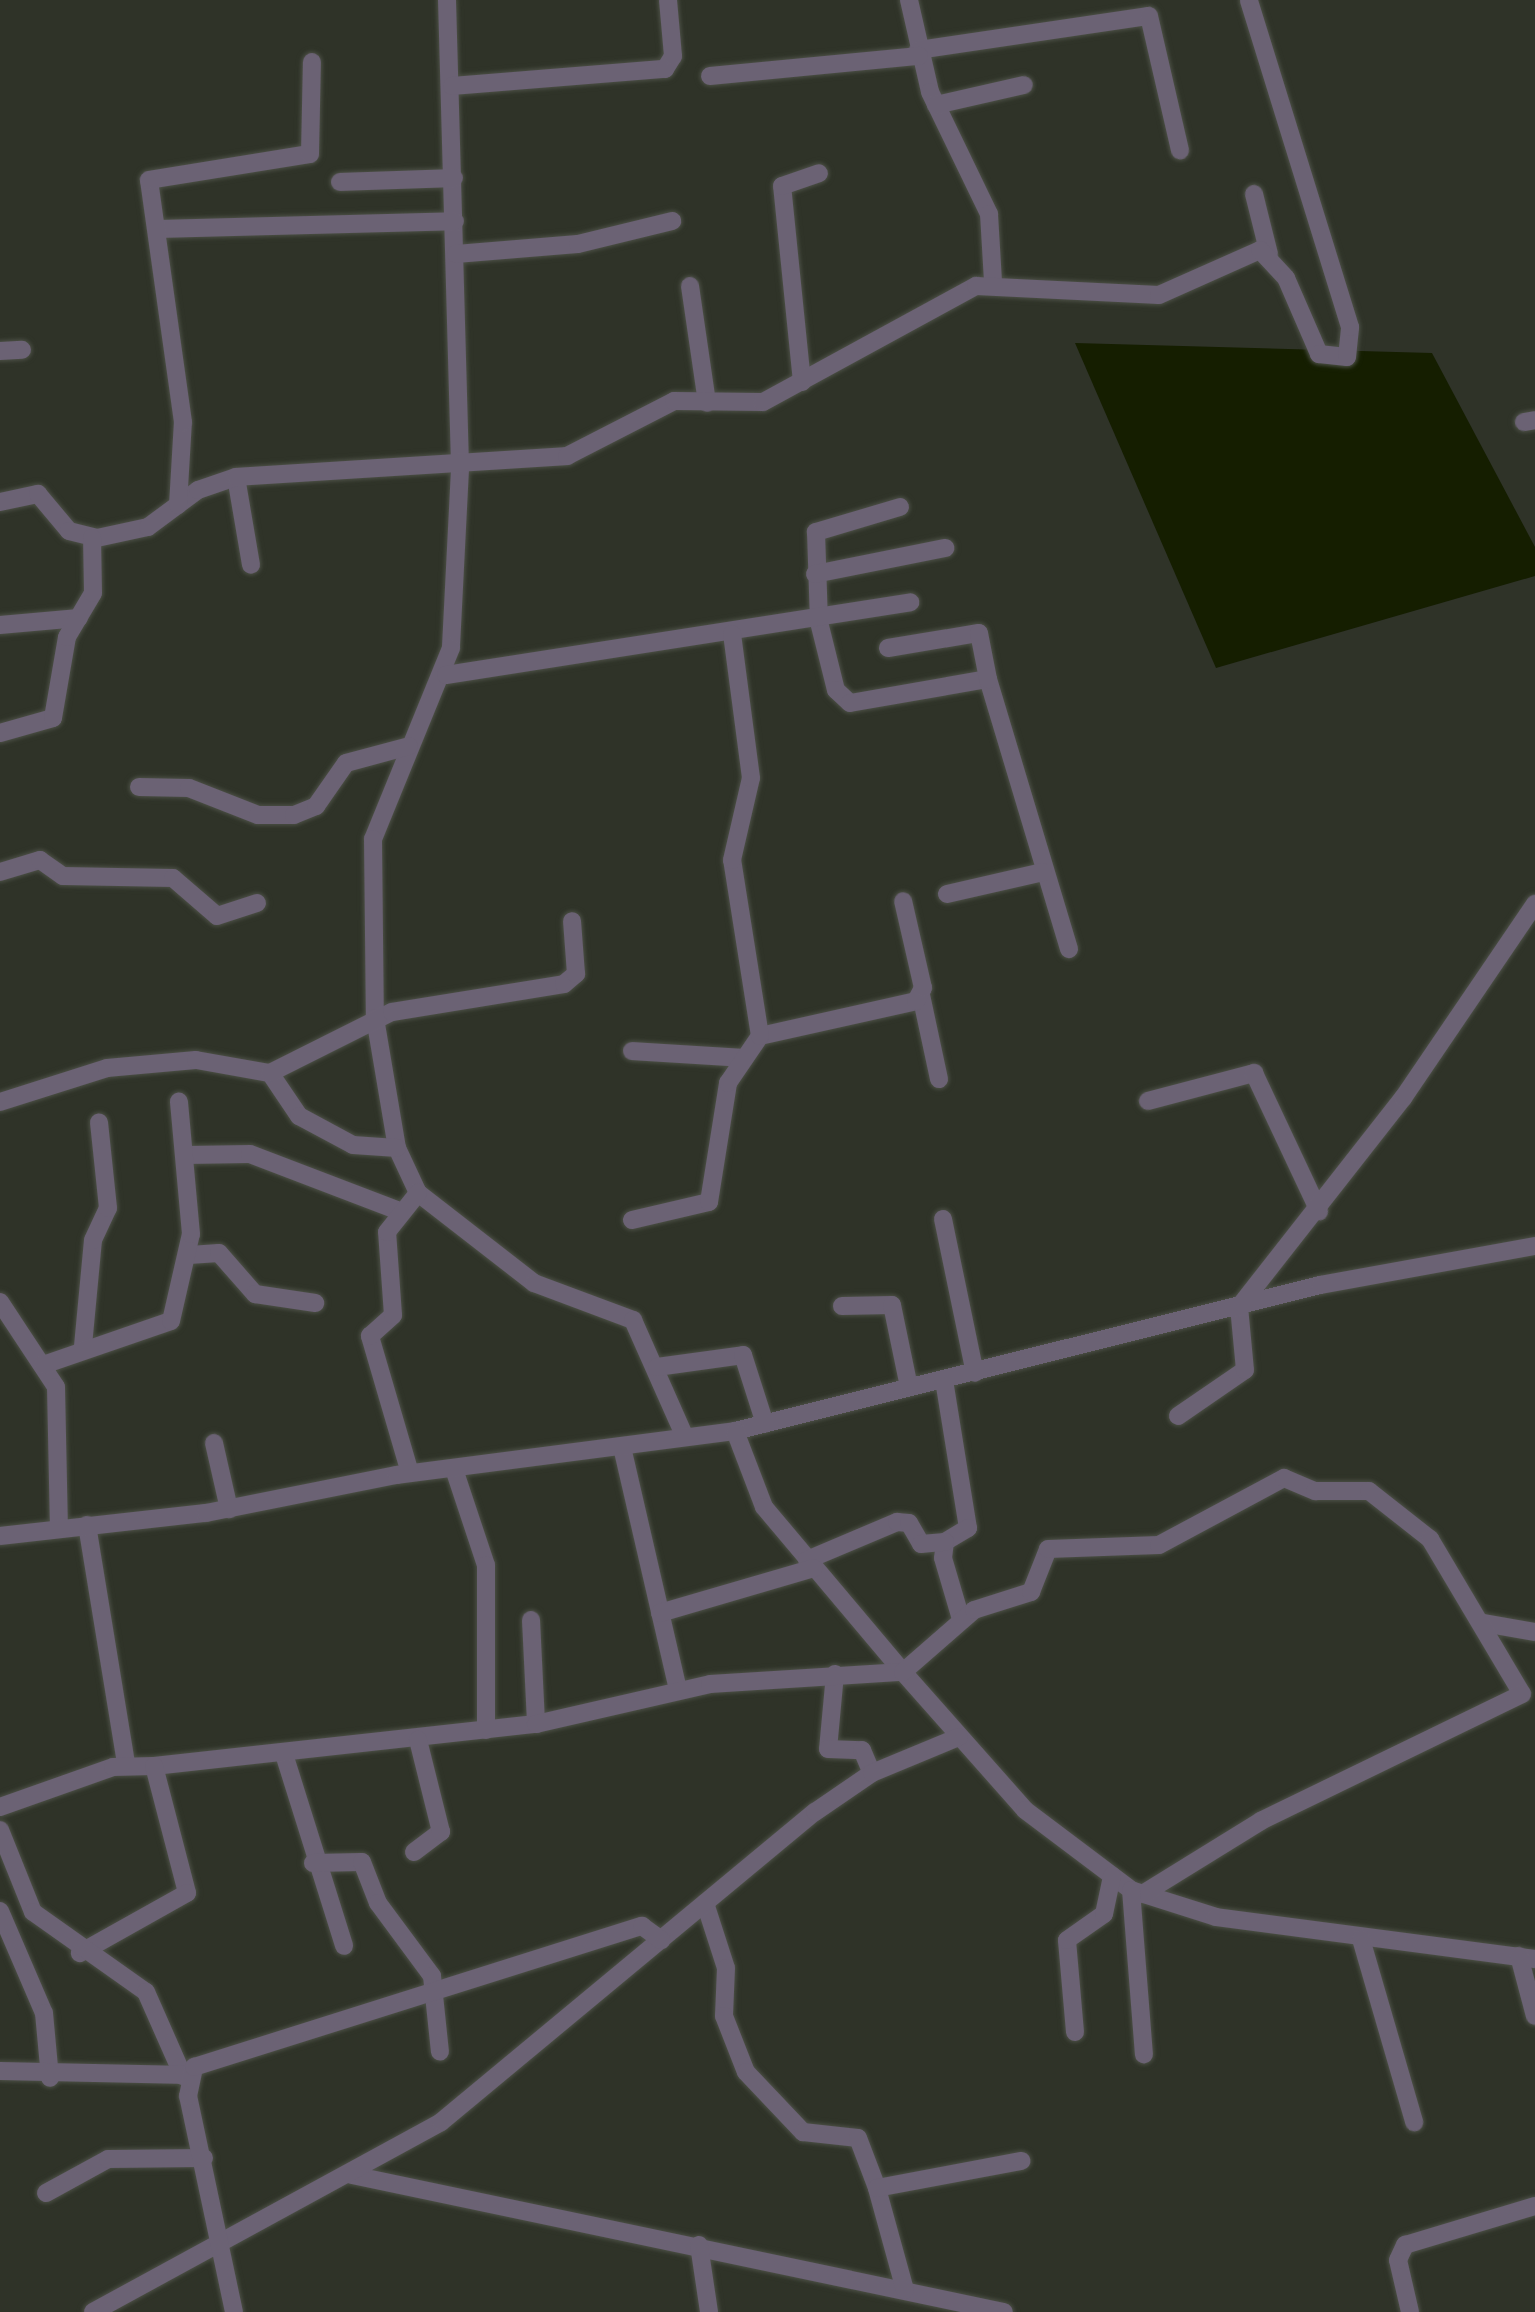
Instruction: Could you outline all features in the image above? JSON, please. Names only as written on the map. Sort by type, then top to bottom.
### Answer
[{"type":"street","points":[[447,0],[460,469],[446,675],[409,746],[373,840],[375,1018],[397,1148],[418,1194],[534,1282],[628,1316],[656,1367],[684,1434]]},
{"type":"street","points":[[452,86],[665,70],[673,56],[668,0]]},
{"type":"street","points":[[909,0],[918,53],[936,106],[984,196],[996,282]]},
{"type":"street","points":[[1250,0],[1352,353],[1319,354],[1269,254],[1254,194]]},
{"type":"street","points":[[710,76],[918,53],[1150,16],[1180,150]]},
{"type":"street","points":[[178,505],[182,422],[152,176],[310,154],[312,62]]},
{"type":"street","points":[[936,106],[1024,86]]},
{"type":"street","points":[[802,382],[782,186],[819,173]]},
{"type":"street","points":[[340,182],[454,178]]},
{"type":"street","points":[[157,229],[455,221]]},
{"type":"street","points":[[456,254],[578,244],[672,221]]},
{"type":"street","points":[[0,502],[38,494],[69,531],[92,538],[148,527],[178,505],[236,478],[460,469],[567,456],[674,401],[763,402],[996,282],[1036,289],[1159,295],[1251,251],[1269,254]]},
{"type":"street","points":[[690,286],[707,404]]},
{"type":"street","points":[[0,352],[22,350]]},
{"type":"street","points":[[236,478],[251,565]]},
{"type":"street","points":[[900,507],[823,525],[815,574],[819,622],[844,701],[988,679]]},
{"type":"street","points":[[0,733],[52,718],[79,618],[93,593],[92,538]]},
{"type":"street","points":[[815,574],[944,548]]},
{"type":"street","points":[[446,675],[819,622],[910,602]]},
{"type":"street","points":[[0,625],[79,618]]},
{"type":"street","points":[[888,648],[979,633],[988,679],[1069,950]]},
{"type":"street","points":[[732,634],[752,778],[732,860],[760,1036]]},
{"type":"street","points":[[139,787],[190,788],[258,815],[294,815],[316,806],[346,763],[409,746]]},
{"type":"street","points":[[0,872],[40,860],[63,876],[173,878],[217,916],[257,903]]},
{"type":"street","points":[[947,894],[1043,872]]},
{"type":"street","points":[[904,901],[939,1078]]},
{"type":"street","points":[[1178,1416],[1244,1370],[1240,1308],[1319,1211],[1535,904]]},
{"type":"street","points":[[0,1102],[65,1076],[167,1061],[270,1073],[375,1018],[572,980],[572,921]]},
{"type":"street","points":[[632,1220],[709,1202],[728,1083],[760,1036],[921,995]]},
{"type":"street","points":[[632,1051],[744,1058]]},
{"type":"street","points":[[270,1073],[299,1116],[354,1145],[397,1148]]},
{"type":"street","points":[[1148,1101],[1254,1074],[1319,1211]]},
{"type":"street","points":[[43,1365],[83,1346],[166,1328],[189,1255],[180,1102]]},
{"type":"street","points":[[83,1346],[93,1240],[108,1208],[100,1122]]},
{"type":"street","points":[[186,1155],[250,1154],[397,1210]]},
{"type":"street","points":[[410,1473],[370,1336],[393,1316],[386,1245],[397,1210],[418,1194]]},
{"type":"street","points":[[943,1219],[975,1372]]},
{"type":"street","points":[[0,1536],[229,1509],[410,1473],[734,1430],[1240,1308],[1535,1246]]},
{"type":"street","points":[[189,1255],[219,1252],[256,1294],[315,1303]]},
{"type":"street","points":[[0,1302],[56,1387],[59,1527]]},
{"type":"street","points":[[842,1306],[892,1304],[909,1387]]},
{"type":"street","points":[[656,1367],[743,1356],[764,1424]]},
{"type":"street","points":[[660,1614],[810,1564],[897,1522],[909,1523],[924,1545],[945,1542],[968,1528],[944,1380]]},
{"type":"street","points":[[734,1430],[756,1494],[810,1564],[1025,1810],[1112,1876],[1137,1892],[1216,1918],[1527,1957],[1535,2016]]},
{"type":"street","points":[[214,1444],[229,1509]]},
{"type":"street","points":[[622,1447],[678,1689]]},
{"type":"street","points":[[454,1469],[488,1579],[486,1730]]},
{"type":"street","points":[[0,1807],[126,1764],[154,1766],[418,1740],[536,1724],[678,1689],[835,1674],[902,1672],[961,1619],[1031,1592],[1043,1551],[1159,1544],[1284,1478],[1315,1491],[1376,1495],[1430,1539],[1484,1623],[1519,1698],[1262,1821],[1137,1892]]},
{"type":"street","points":[[87,1525],[126,1764]]},
{"type":"street","points":[[945,1542],[961,1619]]},
{"type":"street","points":[[530,1620],[536,1724]]},
{"type":"street","points":[[1484,1623],[1535,1632]]},
{"type":"street","points":[[835,1674],[828,1750],[862,1750],[872,1773]]},
{"type":"street","points":[[93,2312],[224,2234],[352,2175],[500,2082],[705,1903],[872,1773],[959,1737]]},
{"type":"street","points":[[414,1852],[441,1832],[418,1740]]},
{"type":"street","points":[[284,1754],[313,1863],[344,1946]]},
{"type":"street","points":[[80,1952],[187,1893],[154,1766]]},
{"type":"street","points":[[0,1830],[33,1912],[80,1952],[146,1992],[185,2075],[224,2234],[234,2312]]},
{"type":"street","points":[[313,1863],[362,1862],[436,1990],[440,2052]]},
{"type":"street","points":[[1075,2032],[1067,1940],[1104,1914],[1112,1876]]},
{"type":"street","points":[[1137,1892],[1144,2054]]},
{"type":"street","points":[[705,1903],[726,1968],[724,2016],[746,2072],[804,2132],[858,2138],[877,2188],[905,2290]]},
{"type":"street","points":[[0,1911],[44,2013],[50,2078]]},
{"type":"street","points":[[0,2071],[50,2078],[185,2075],[204,2062],[642,1926],[661,1940]]},
{"type":"street","points":[[1362,1938],[1414,2122]]},
{"type":"street","points":[[46,2193],[108,2159],[204,2158]]},
{"type":"street","points":[[877,2188],[1021,2160]]},
{"type":"street","points":[[352,2175],[1004,2312]]},
{"type":"street","points":[[1410,2312],[1398,2260],[1405,2244],[1535,2206]]},
{"type":"street","points":[[699,2245],[708,2312]]},
{"type":"shaded area","points":[[1075,343],[1432,353],[1535,547],[1535,576],[1216,668]]}]
